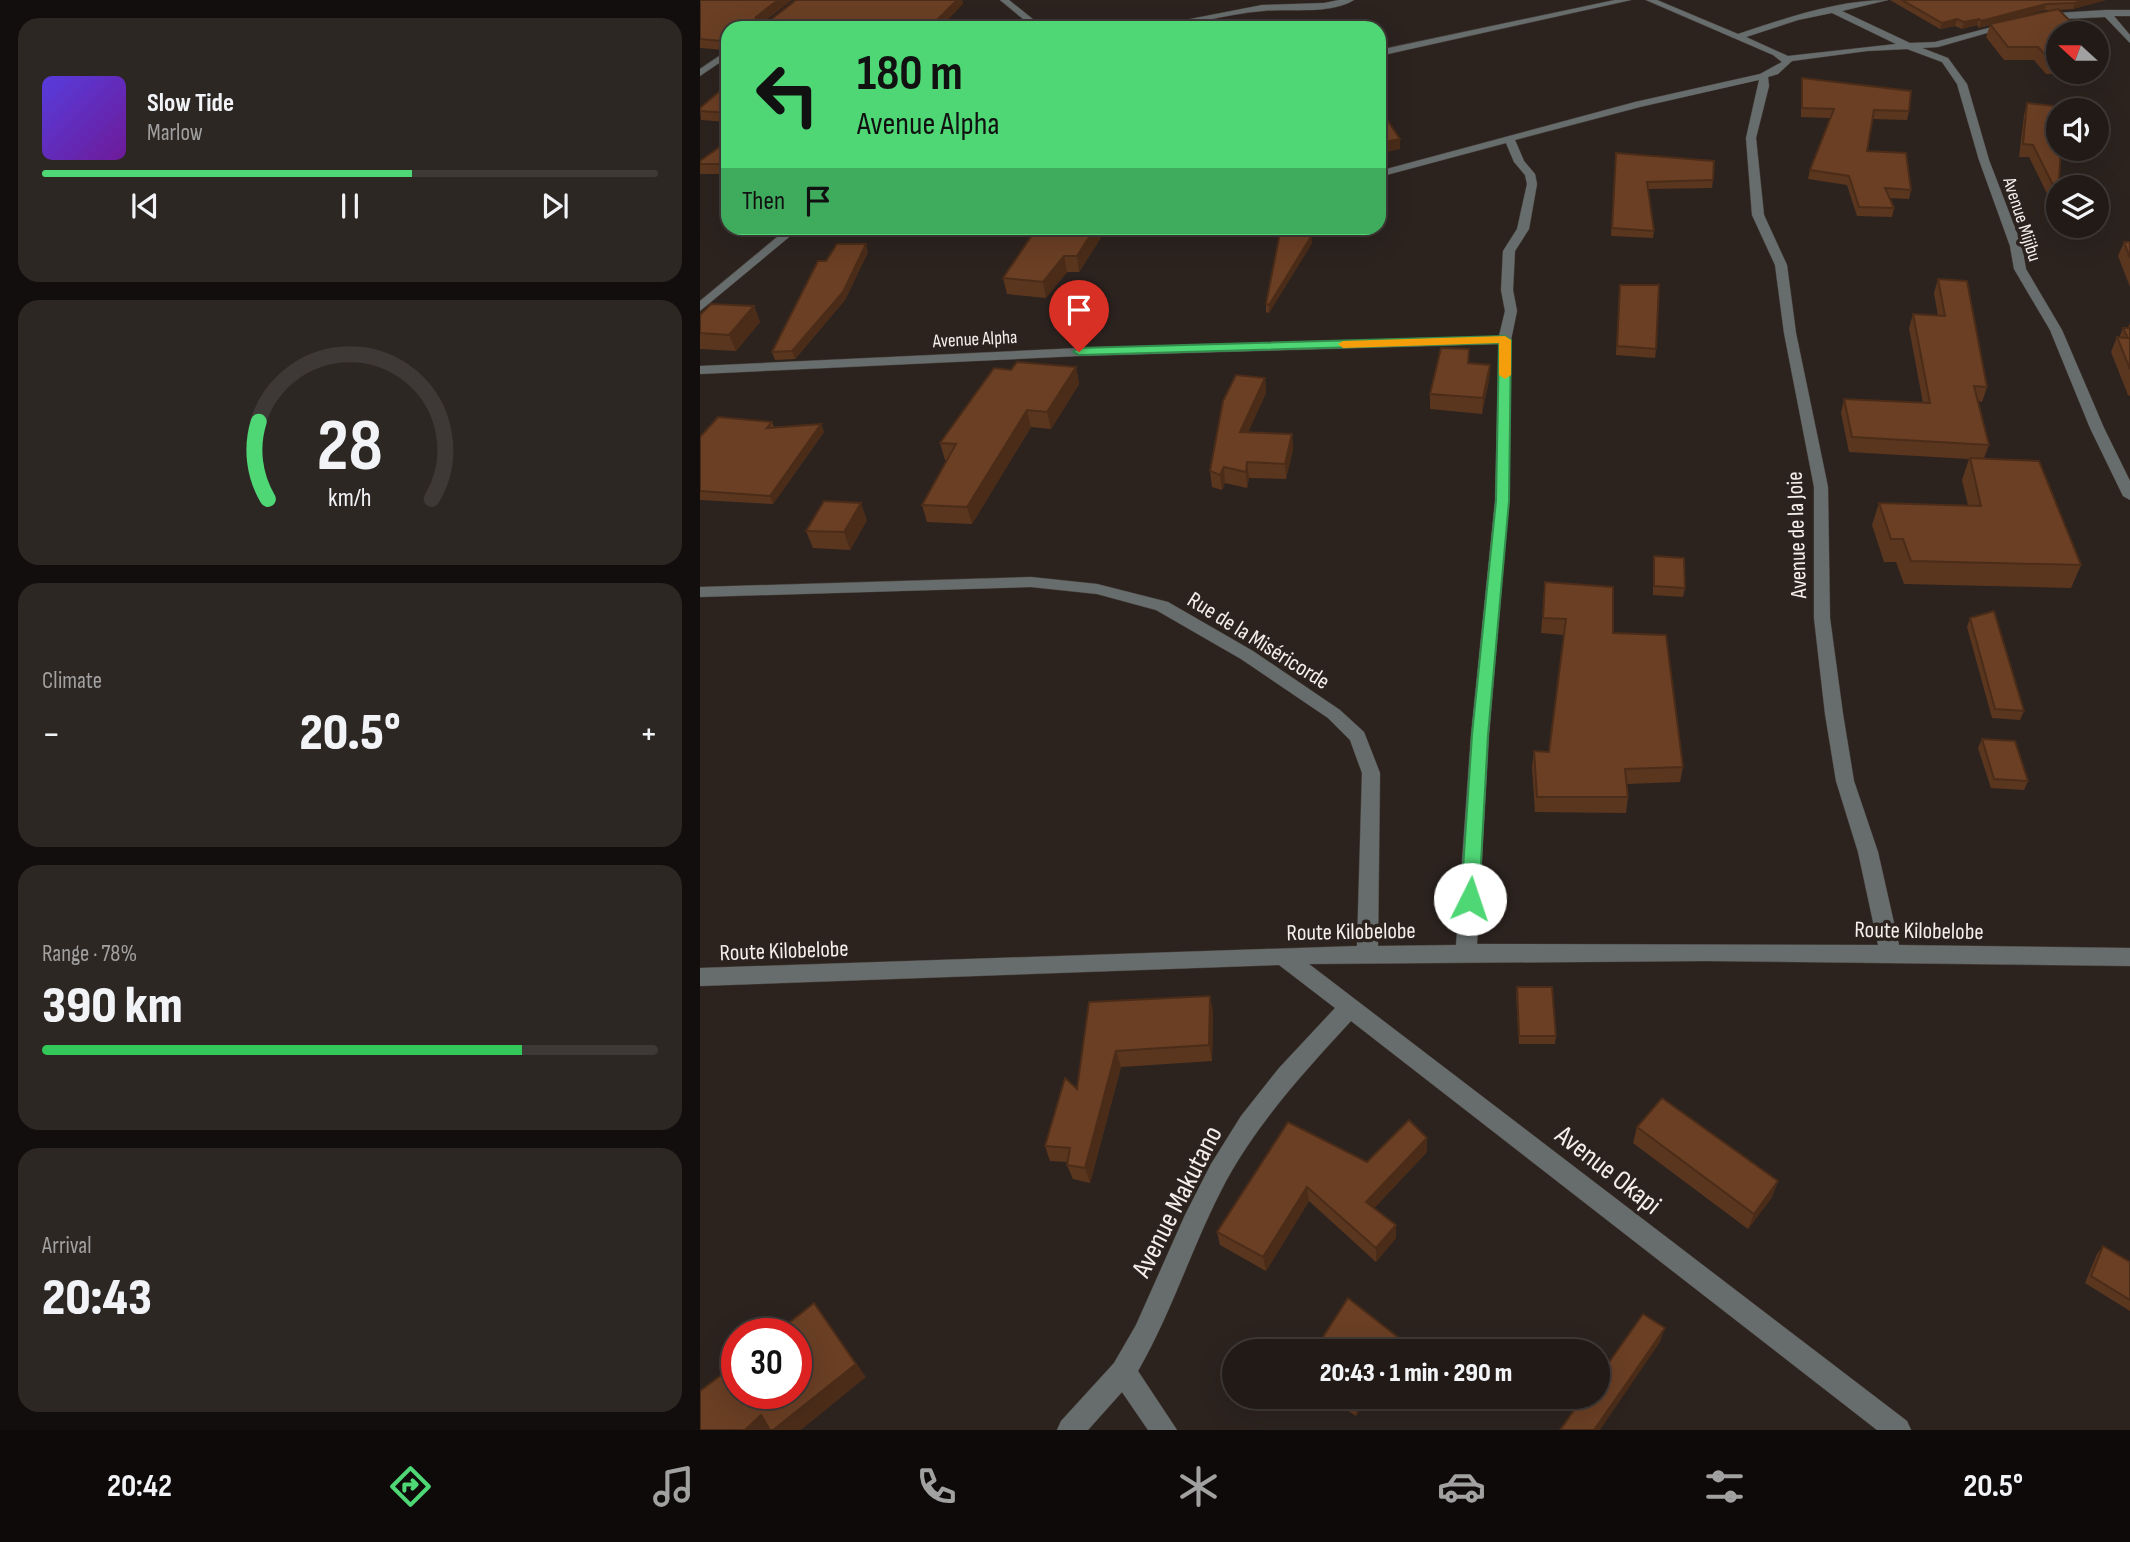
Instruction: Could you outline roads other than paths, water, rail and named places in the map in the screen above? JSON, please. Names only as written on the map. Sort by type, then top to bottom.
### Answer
[{"type":"street","points":[[1004,0],[1017,18],[1024,21]]},
{"type":"street","points":[[1178,21],[1262,8],[1324,6],[1350,0]]},
{"type":"street","points":[[1386,52],[1627,0]]},
{"type":"street","points":[[1650,0],[1740,36],[1787,59],[1867,48],[1910,47],[1953,41],[2045,16],[2130,13]]},
{"type":"street","points":[[1740,36],[1796,18],[1884,0]]},
{"type":"street","name":"Avenue Mijibu","points":[[1834,10],[1910,47],[1945,60],[1962,83],[1984,160],[2016,246],[2020,269],[2056,330],[2097,428],[2130,496]]},
{"type":"street","points":[[2106,13],[2130,40]]},
{"type":"street","points":[[700,73],[721,58]]},
{"type":"street","points":[[1386,172],[1637,104],[1763,76],[1781,69],[1787,59]]},
{"type":"street","name":"Avenue de la Joie","points":[[1763,76],[1764,86],[1751,138],[1758,215],[1781,265],[1790,333],[1821,487],[1822,618],[1834,714],[1845,781],[1868,852],[1890,953]]},
{"type":"street","points":[[1466,953],[1480,735],[1503,501],[1505,340],[1511,311],[1507,290],[1509,251],[1523,229],[1531,184],[1530,174],[1519,162],[1509,139]]},
{"type":"street","points":[[700,307],[785,235]]},
{"type":"street","name":"Avenue Alpha","points":[[700,370],[794,368],[1079,352],[1505,340]]},
{"type":"street","name":"Rue de la Miséricorde","points":[[700,592],[1031,582],[1097,589],[1162,606],[1247,654],[1289,686],[1335,714],[1358,737],[1371,773],[1367,955]]},
{"type":"street","name":"Route Kilobelobe","points":[[700,977],[1283,956],[1466,953],[1890,953],[2130,957]]},
{"type":"street","name":"Avenue Okapi","points":[[1283,956],[1898,1430]]},
{"type":"street","name":"Avenue Makutano","points":[[1070,1430],[1123,1372],[1145,1334],[1198,1213],[1249,1123],[1287,1075],[1350,1007]]},
{"type":"street","points":[[1123,1372],[1164,1430]]}]
